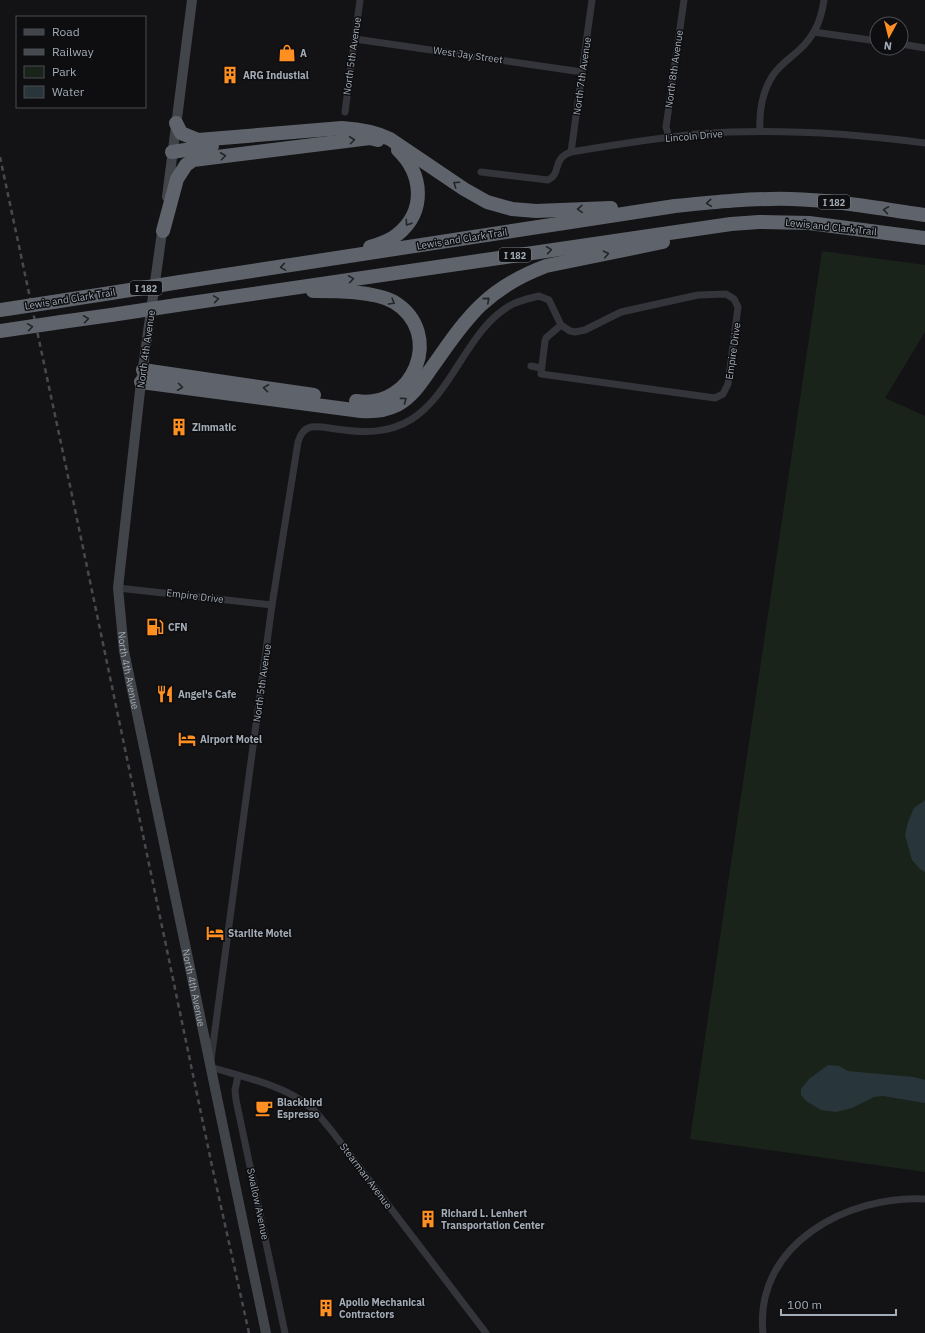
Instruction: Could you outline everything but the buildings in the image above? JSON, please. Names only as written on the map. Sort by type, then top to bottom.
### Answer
[{"type":"highway","points":[[176,123],[181,134],[198,140],[342,128],[368,131],[390,138],[473,195],[487,202],[512,209],[536,211],[675,206]]},
{"type":"highway","points":[[172,152],[342,128]]},
{"type":"highway","points":[[172,152],[193,160],[370,138],[384,142],[399,150],[410,164],[417,180],[418,197],[415,210],[410,221],[398,234],[383,243],[322,261]]},
{"type":"highway","points":[[163,230],[178,179],[186,165],[193,160]]},
{"type":"highway","name":"Lewis and Clark Trail","points":[[0,310],[675,206],[739,200],[793,199],[846,204],[925,215]]},
{"type":"highway","points":[[142,376],[361,411],[370,412],[384,410],[397,405],[411,394],[470,316],[492,295],[518,278],[546,266],[759,222]]},
{"type":"highway","name":"Lewis and Clark Trail","points":[[0,331],[271,290],[731,224],[759,222],[809,223],[925,238]]},
{"type":"highway","points":[[142,376],[367,402],[392,396],[411,378],[418,362],[419,354],[416,328],[401,307],[394,302],[377,296],[340,291],[271,290]]},
{"type":"main road","name":"North 4th Avenue","points":[[192,0],[163,230],[142,376],[118,588],[124,651],[266,1333]]},
{"type":"street","name":"North 5th Avenue","points":[[344,112],[360,0]]},
{"type":"street","name":"North 7th Avenue","points":[[571,152],[592,0]]},
{"type":"street","name":"North 8th Avenue","points":[[669,138],[666,127],[684,0]]},
{"type":"street","points":[[760,132],[760,112],[764,93],[768,84],[779,68],[809,40],[821,17],[824,0]]},
{"type":"street","points":[[814,32],[869,40]]},
{"type":"street","name":"West Jay Street","points":[[355,39],[582,72]]},
{"type":"street","points":[[909,45],[925,48]]},
{"type":"street","name":"Lincoln Drive","points":[[571,152],[697,134],[799,131],[849,134],[925,143]]},
{"type":"street","points":[[481,172],[548,180],[554,176],[559,160],[571,152]]},
{"type":"street","name":"Empire Drive","points":[[541,368],[541,374],[715,398],[723,394],[728,384],[738,307],[734,298],[726,294],[698,295],[620,312],[580,332],[570,331],[561,325]]},
{"type":"street","name":"North 5th Avenue","points":[[210,1067],[272,605],[300,435],[304,431],[313,427],[375,432],[402,425],[420,413],[435,397],[487,326],[495,317],[514,303],[539,296],[549,300],[561,325]]},
{"type":"street","points":[[531,366],[541,368],[546,338],[561,325]]},
{"type":"street","name":"Empire Drive","points":[[118,588],[272,605]]},
{"type":"street","name":"Stearman Avenue","points":[[210,1067],[275,1087],[308,1105],[318,1114],[486,1333]]},
{"type":"street","name":"Swallow Avenue","points":[[238,1076],[235,1090],[236,1100],[285,1333]]},
{"type":"street","points":[[763,1333],[764,1309],[770,1283],[782,1261],[804,1236],[821,1224],[863,1206],[895,1199],[925,1199]]},
{"type":"green space","points":[[822,251],[925,265],[925,332],[885,398],[925,416],[925,1172],[690,1139]]},
{"type":"water","points":[[925,800],[925,872],[912,860],[905,835],[908,822],[914,808]]},
{"type":"water","points":[[828,1065],[839,1066],[848,1071],[913,1077],[925,1080],[925,1103],[883,1096],[874,1097],[852,1108],[836,1112],[821,1110],[806,1101],[801,1095],[801,1089],[809,1079]]},
{"type":"railway","points":[[0,157],[212,1166],[249,1333]]},
{"type":"place","name":"A","points":[[287,53]]},
{"type":"place","name":"ARG Industial","points":[[230,75]]},
{"type":"place","name":"Zimmatic","points":[[179,427]]},
{"type":"place","name":"CFN","points":[[155,627]]},
{"type":"place","name":"Angel's Cafe","points":[[165,694]]},
{"type":"place","name":"Airport Motel","points":[[187,739]]},
{"type":"place","name":"Starlite Motel","points":[[215,933]]},
{"type":"place","name":"Blackbird Espresso","points":[[264,1108]]},
{"type":"place","name":"Richard L. Lenhert Transportation Center","points":[[428,1219]]},
{"type":"place","name":"Apollo Mechanical Contractors","points":[[326,1308]]}]
